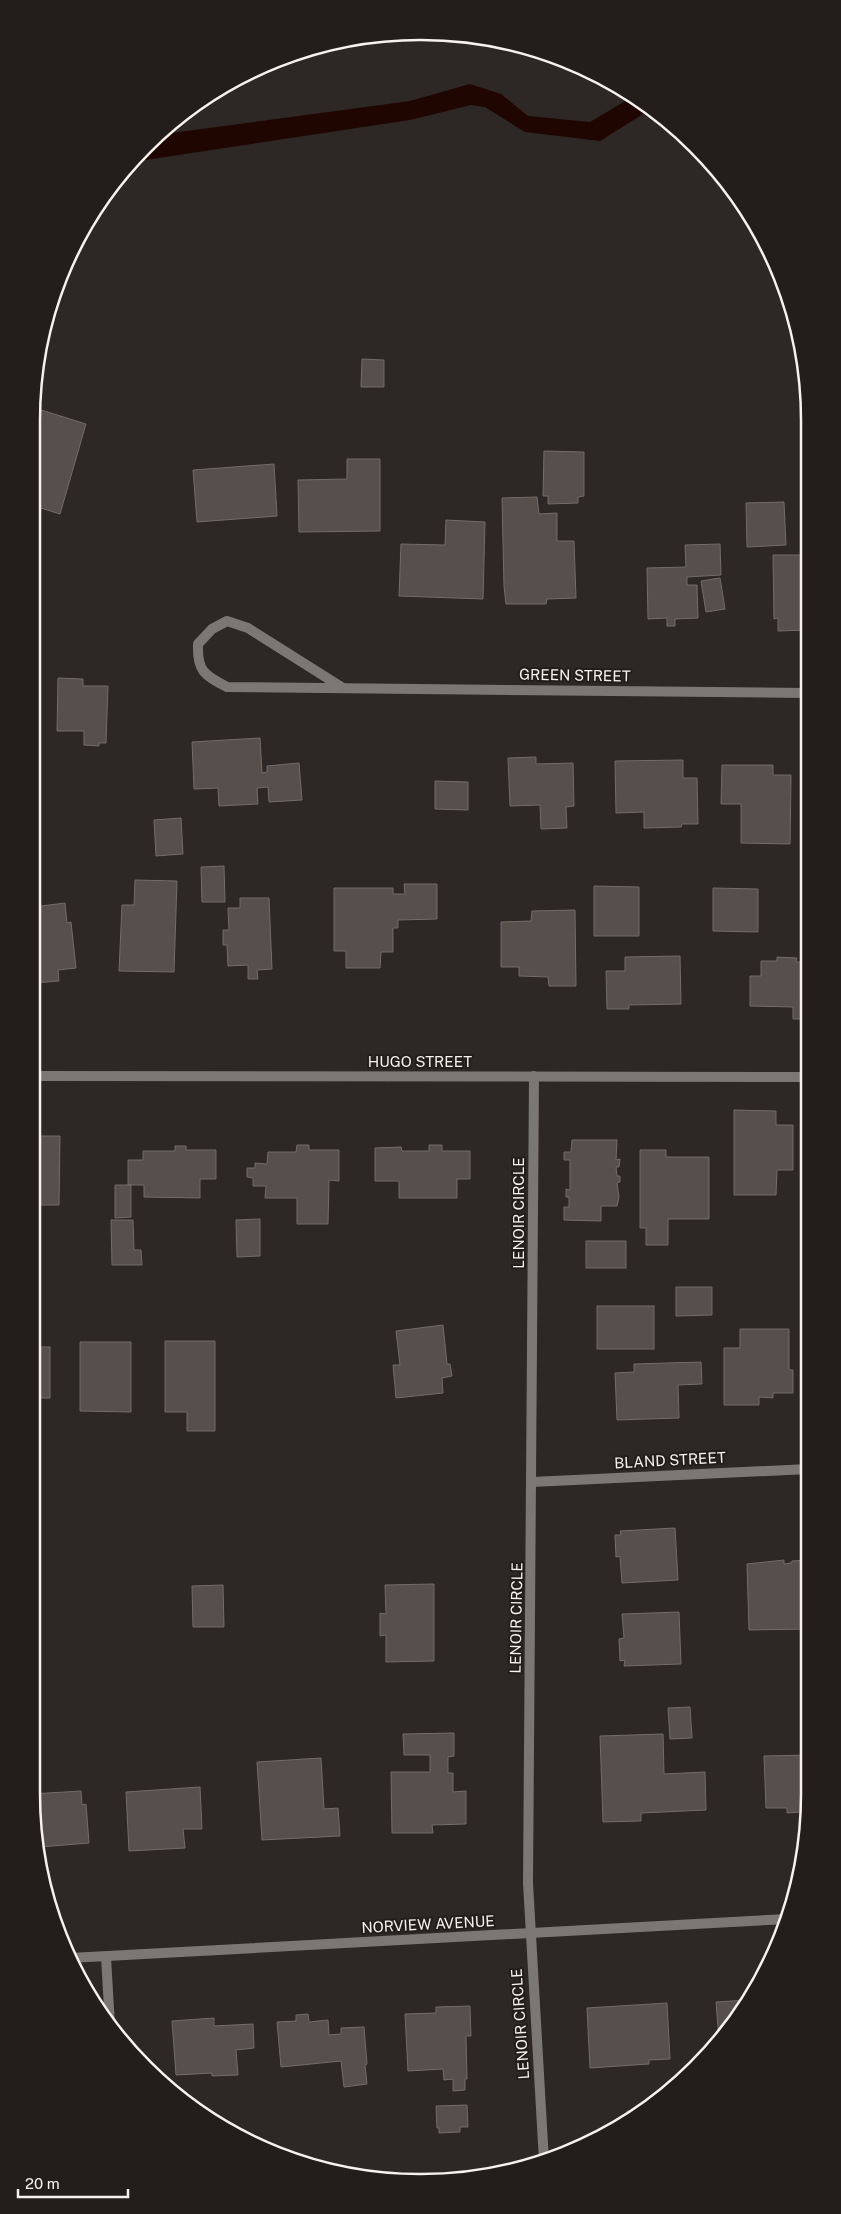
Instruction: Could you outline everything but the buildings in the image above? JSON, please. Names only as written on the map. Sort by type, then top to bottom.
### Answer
[{"type":"street","name":"GREEN STREET","points":[[343,688],[248,628],[227,621],[212,629],[198,644],[197,661],[209,678],[227,687],[801,693]]},
{"type":"street","name":"HUGO STREET","points":[[40,1076],[801,1077]]},
{"type":"street","name":"LENOIR CIRCLE","points":[[534,1076],[528,1873],[544,2154]]},
{"type":"street","name":"BLAND STREET","points":[[532,1482],[801,1469]]},
{"type":"street","name":"NORVIEW AVENUE","points":[[77,1958],[780,1919]]},
{"type":"street","points":[[106,1956],[109,2012]]},
{"type":"shaded area","points":[[470,84],[501,94],[528,116],[590,122],[626,101],[644,113],[600,141],[525,132],[485,107],[471,105],[410,120],[143,160],[171,133],[410,101]]}]
